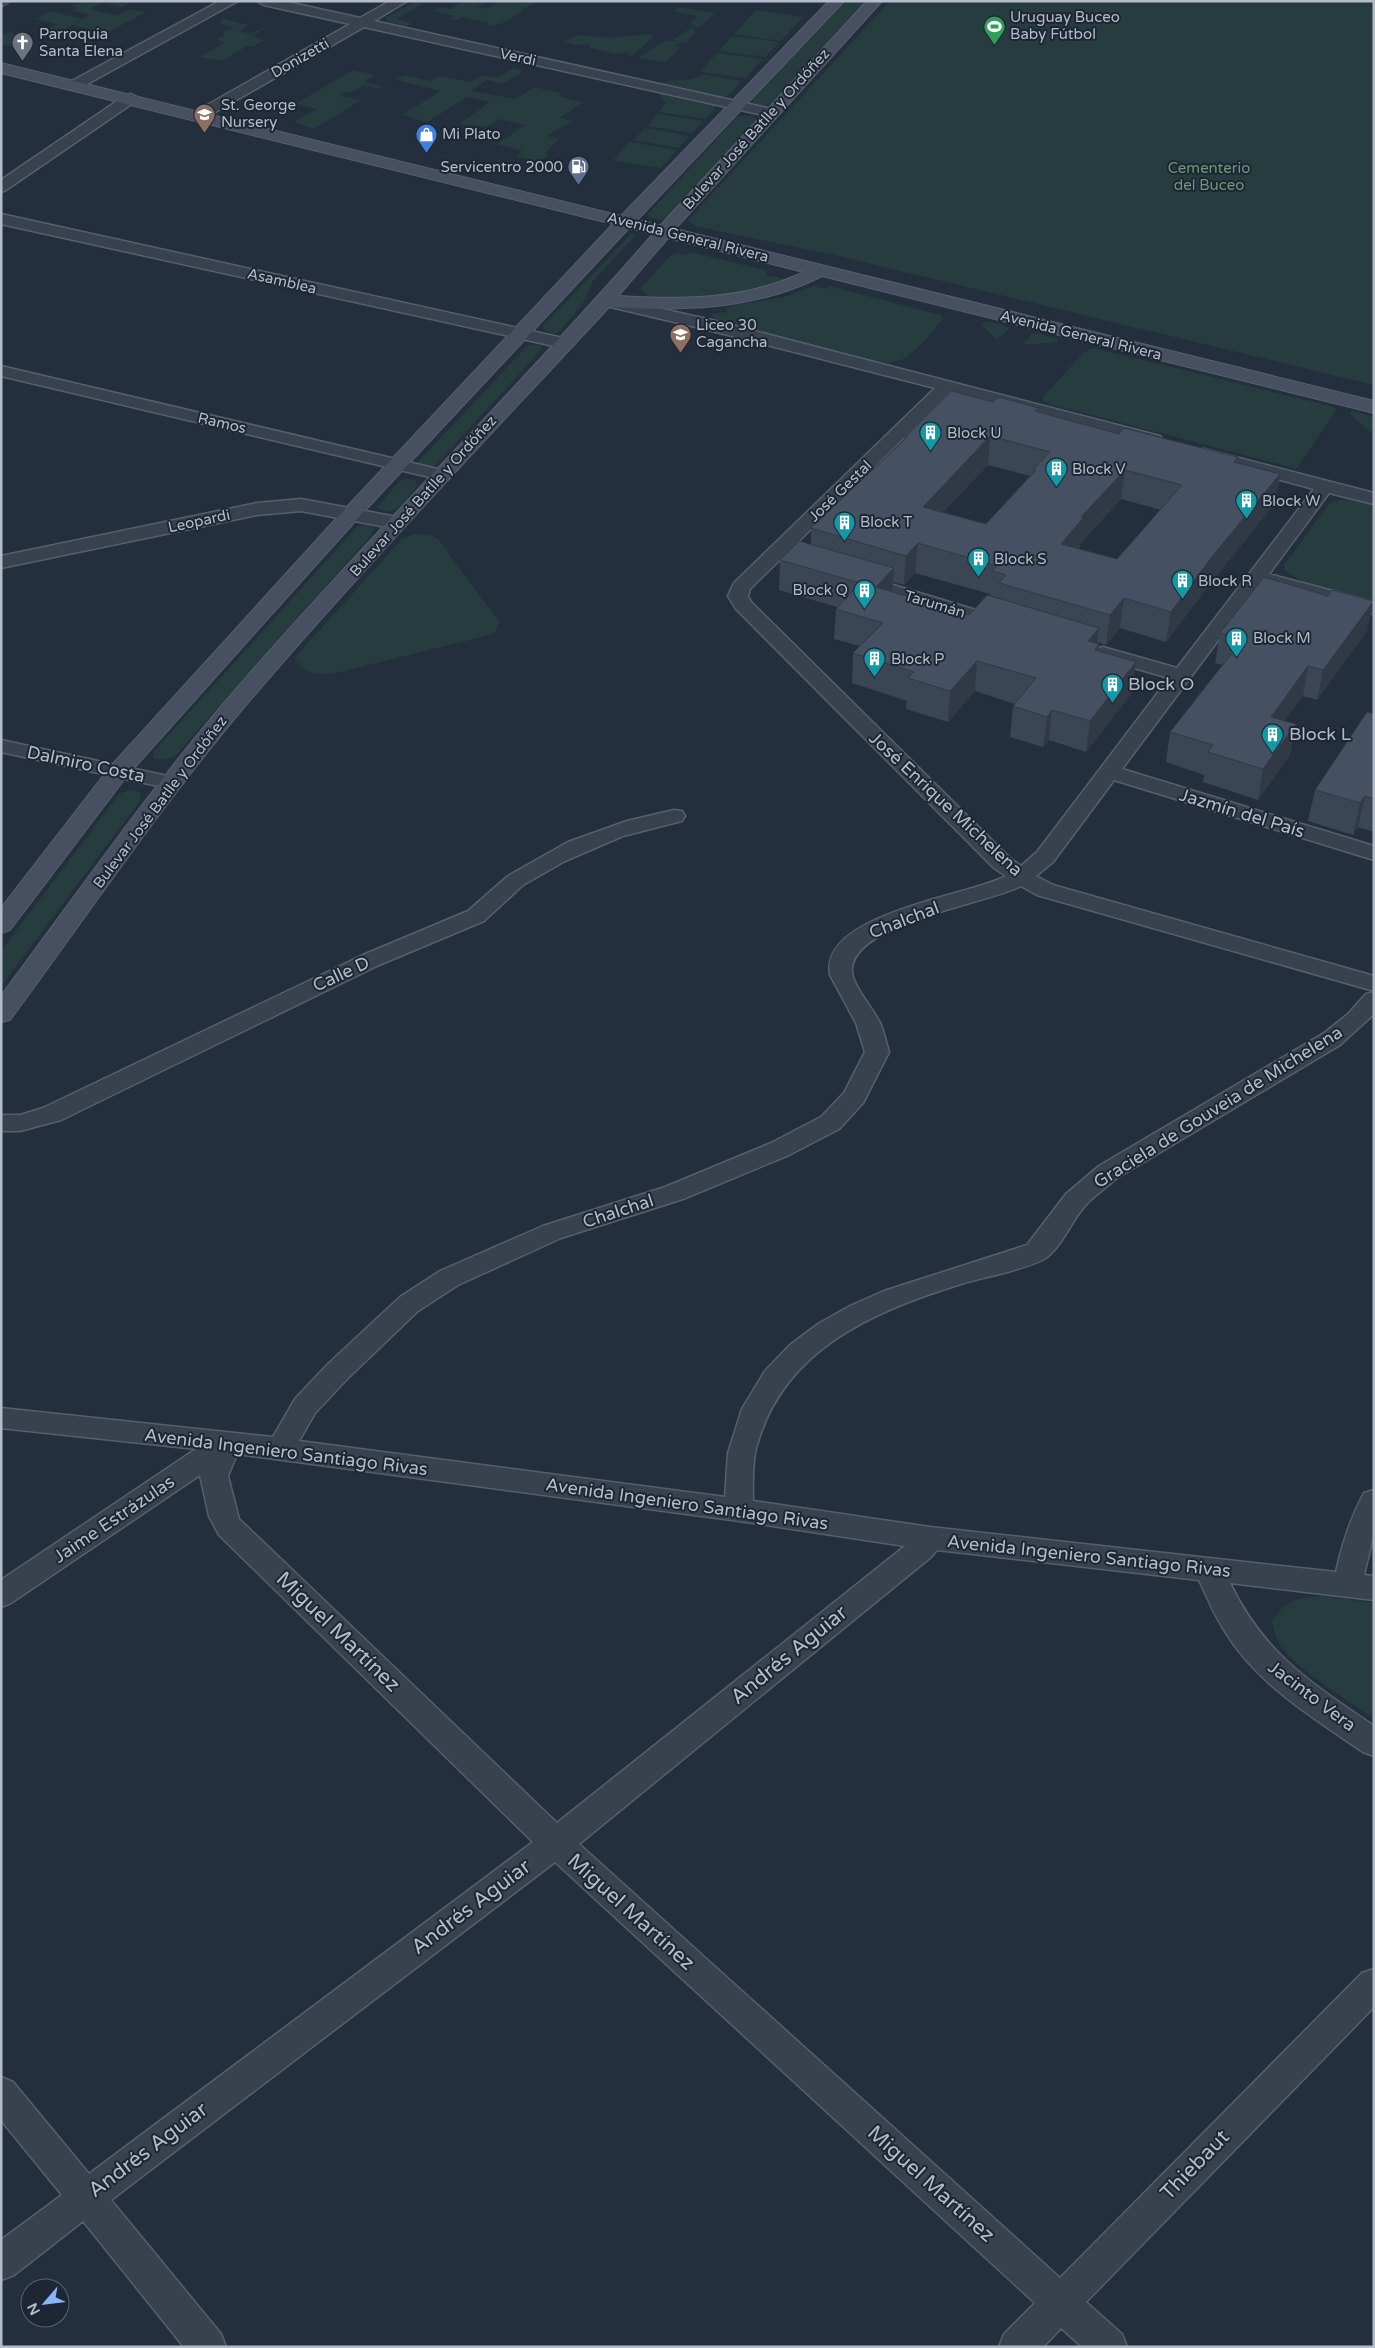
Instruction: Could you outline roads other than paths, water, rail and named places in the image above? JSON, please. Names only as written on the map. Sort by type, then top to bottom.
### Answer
[{"type":"main road","name":"Bulevar José Batlle y Ordóñez","points":[[1,924],[118,772],[351,514],[626,221],[837,1]]},
{"type":"main road","name":"Bulevar José Batlle y Ordóñez","points":[[1,1014],[172,782],[232,708],[398,523],[604,301],[664,231],[875,1]]},
{"type":"main road","name":"Avenida General Rivera","points":[[1,68],[200,115],[819,271],[1374,407]]},
{"type":"main road","points":[[604,301],[645,304],[706,302],[732,299],[782,289],[819,271]]},
{"type":"main road","points":[[706,302],[702,310],[703,316],[710,325]]},
{"type":"street","points":[[75,85],[231,1]]},
{"type":"street","name":"Verdi","points":[[264,1],[772,113]]},
{"type":"street","name":"Donizetti","points":[[200,115],[400,1]]},
{"type":"street","points":[[1,187],[130,98]]},
{"type":"street","name":"Asamblea","points":[[1,219],[563,343]]},
{"type":"street","points":[[604,301],[710,325],[1168,444]]},
{"type":"street","name":"Ramos","points":[[1,371],[442,475]]},
{"type":"street","name":"José Gestal","points":[[738,596],[741,587],[783,558],[946,387]]},
{"type":"street","points":[[1186,449],[1374,499]]},
{"type":"street","name":"Chalchal","points":[[280,1450],[306,1406],[337,1372],[409,1304],[450,1278],[552,1232],[674,1193],[758,1159],[830,1123],[854,1097],[877,1052],[869,1024],[840,972],[840,958],[847,948],[854,940],[880,926],[997,889],[1022,877],[1045,857],[1325,486]]},
{"type":"street","name":"Leopardi","points":[[1,562],[276,506],[301,504],[398,523]]},
{"type":"street","points":[[1258,576],[1374,608]]},
{"type":"street","name":"Tarumán","points":[[846,577],[1016,628]]},
{"type":"street","name":"José Enrique Michelena","points":[[738,596],[743,606],[819,683],[1002,863],[1022,877],[1046,890],[1374,984]]},
{"type":"street","points":[[1082,647],[1183,676]]},
{"type":"street","name":"Dalmiro Costa","points":[[1,746],[172,782]]},
{"type":"street","name":"Jazmín del País","points":[[1111,772],[1374,853]]},
{"type":"street","name":"Calle D","points":[[1,1123],[20,1123],[52,1114],[371,960],[476,916],[485,910],[506,887],[522,875],[572,850],[628,826],[674,816]]},
{"type":"street","name":"Graciela de Gouveia de Michelena","points":[[739,1510],[742,1446],[753,1414],[787,1362],[808,1343],[837,1323],[880,1302],[919,1287],[1036,1252],[1076,1200],[1108,1172],[1332,1039],[1356,1019],[1374,1000]]},
{"type":"street","name":"Avenida Ingeniero Santiago Rivas","points":[[1,1418],[228,1442],[739,1510],[930,1538],[1208,1568],[1361,1587]]},
{"type":"street","name":"Jaime Estrázulas","points":[[1,1596],[228,1442]]},
{"type":"street","name":"Miguel Martínez","points":[[228,1442],[214,1476],[224,1516],[229,1527],[556,1843],[1110,2347]]},
{"type":"street","points":[[1361,1587],[1357,1539],[1374,1501]]},
{"type":"street","name":"Andrés Aguiar","points":[[1,2262],[556,1843],[921,1549],[930,1538]]},
{"type":"street","name":"Jacinto Vera","points":[[1208,1568],[1221,1591],[1233,1619],[1268,1665],[1374,1742]]},
{"type":"street","name":"Thiebaut","points":[[1017,2347],[1374,1984]]},
{"type":"street","points":[[1,2093],[208,2347]]},
{"type":"place","name":"Uruguay Buceo Baby Fútbol","points":[[994,45]]},
{"type":"place","name":"Parroquia Santa Elena","points":[[23,62]]},
{"type":"place","name":"St. George Nursery","points":[[205,133]]},
{"type":"place","name":"Mi Plato","points":[[426,153]]},
{"type":"place","name":"Servicentro 2000","points":[[579,186]]},
{"type":"place","name":"Liceo 30 Cagancha","points":[[680,353]]},
{"type":"place","name":"Block U","points":[[931,452]]},
{"type":"place","name":"Block V","points":[[1056,488]]},
{"type":"place","name":"Block W","points":[[1246,520]]},
{"type":"place","name":"Block T","points":[[844,541]]},
{"type":"place","name":"Block S","points":[[978,578]]},
{"type":"place","name":"Block R","points":[[1182,600]]},
{"type":"place","name":"Block Q","points":[[864,609]]},
{"type":"place","name":"Block M","points":[[1237,657]]},
{"type":"place","name":"Block P","points":[[875,678]]},
{"type":"place","name":"Block O","points":[[1112,703]]},
{"type":"place","name":"Block L","points":[[1273,753]]},
{"type":"park label","name":"Cementerio del Buceo","points":[[1209,176]]}]
